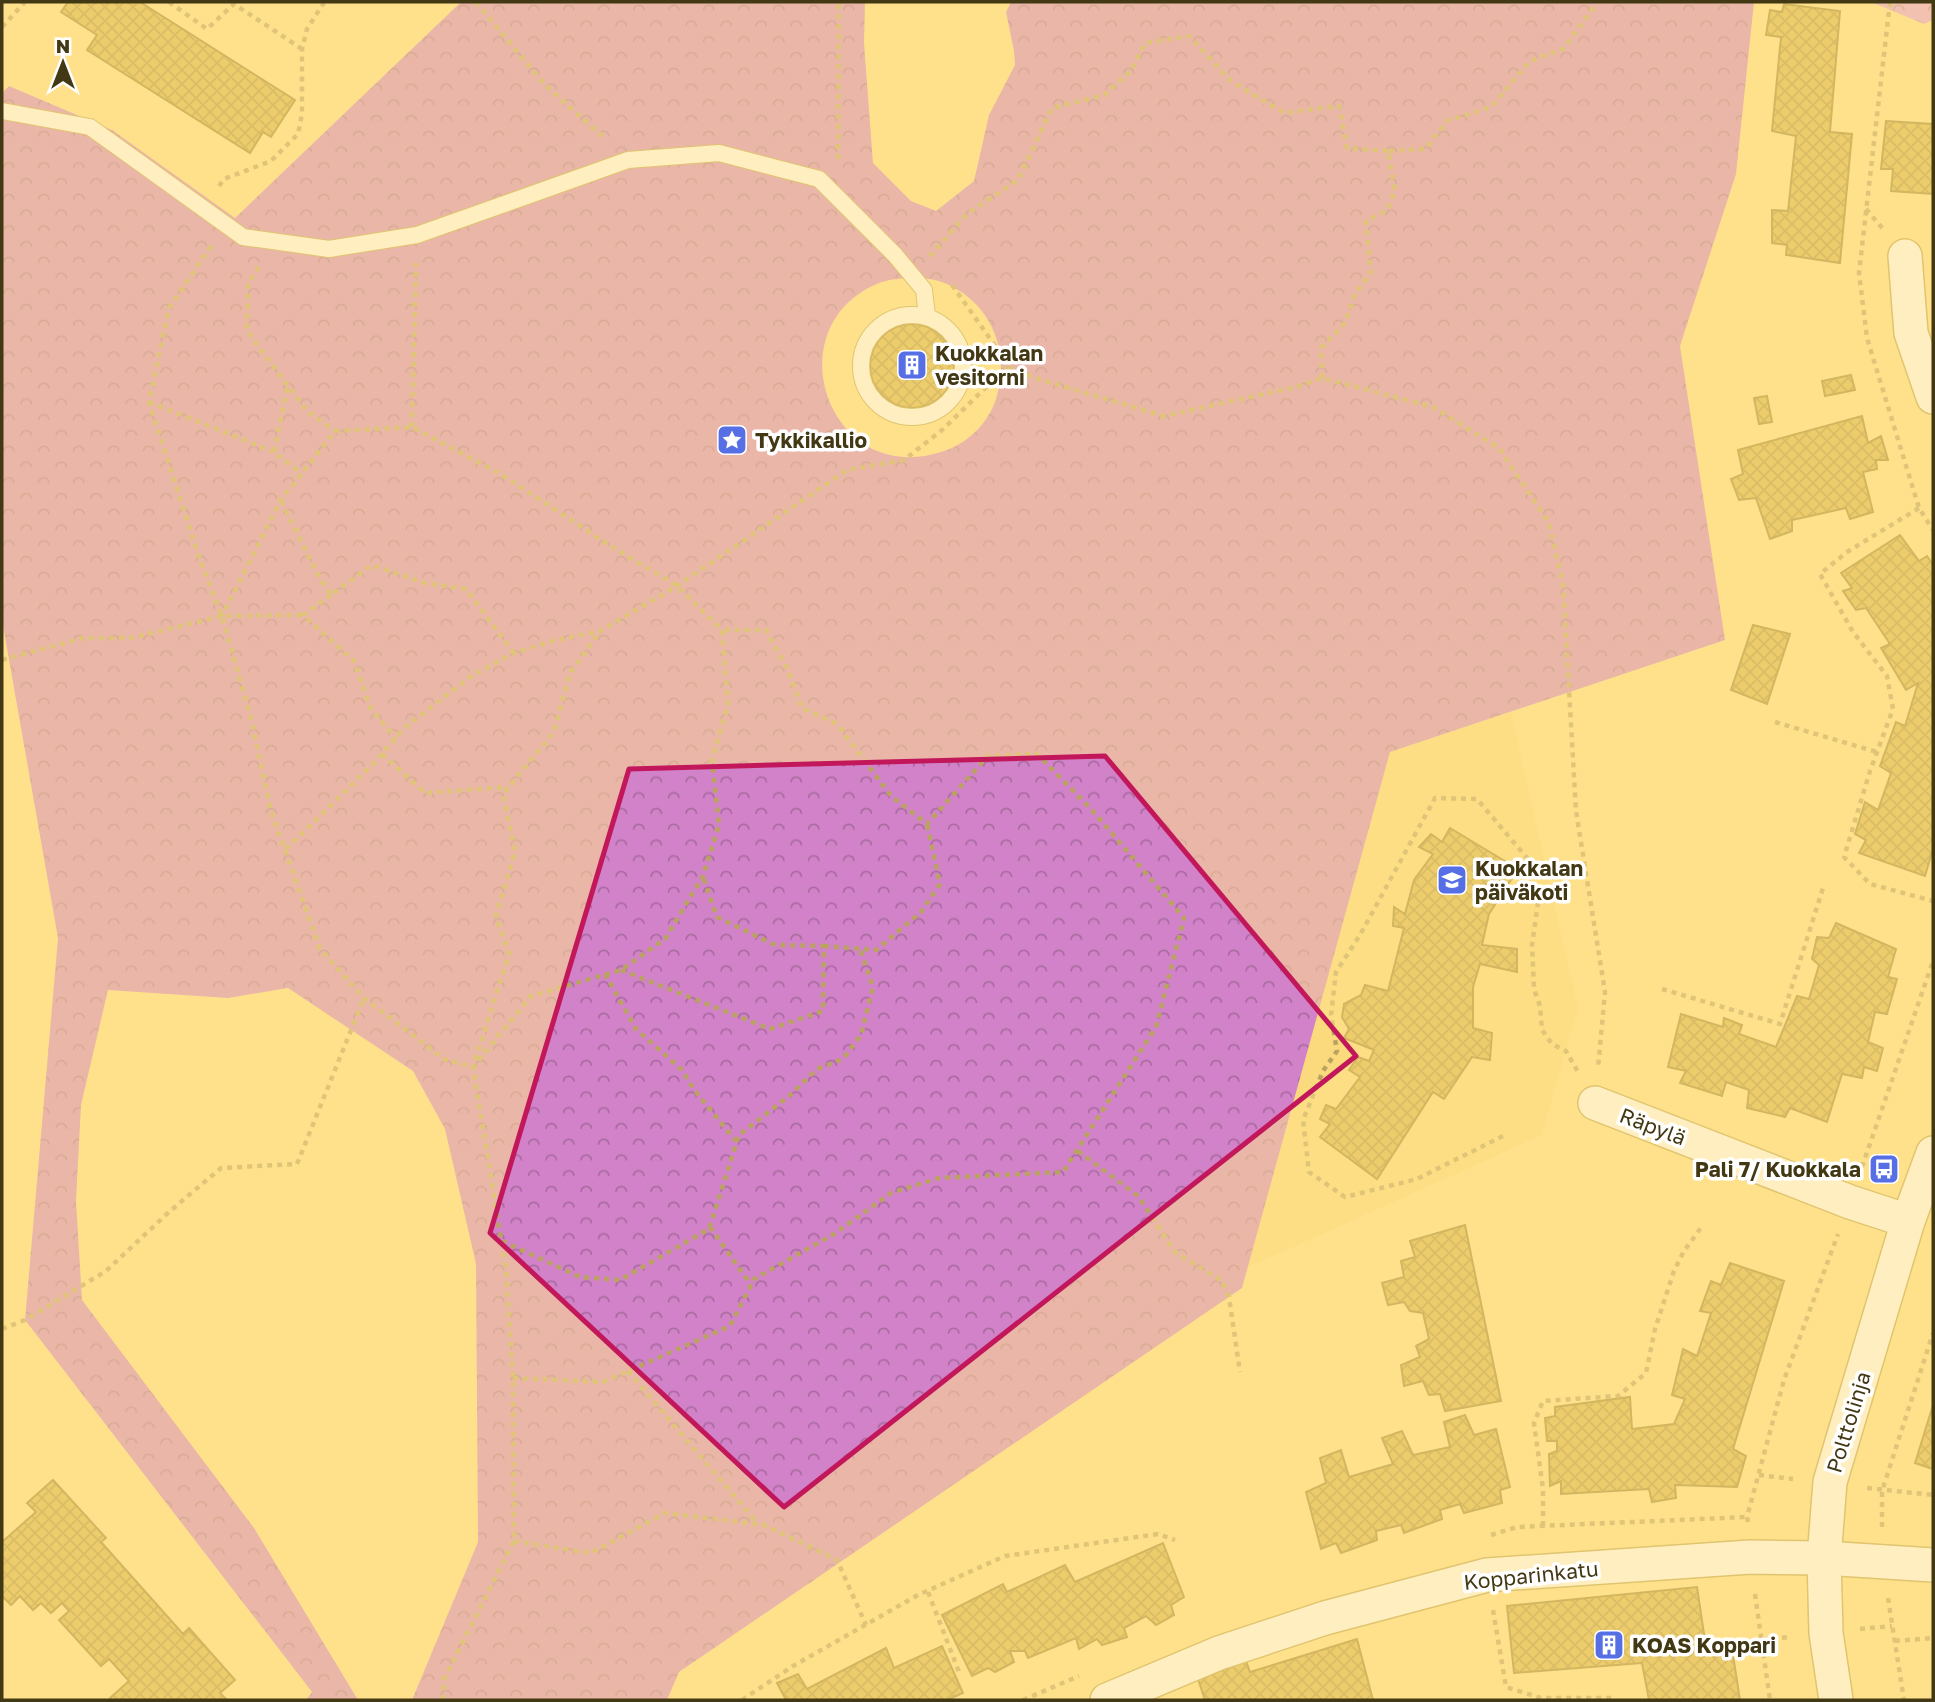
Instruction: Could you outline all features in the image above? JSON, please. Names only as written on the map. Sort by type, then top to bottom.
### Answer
[{"type":"street","points":[[1905,256],[1912,333],[1933,397]]},
{"type":"street","name":"Räpylä","points":[[1595,1103],[1850,1202],[1908,1221]]},
{"type":"street","name":"Polttolinja","points":[[1836,1700],[1826,1633],[1824,1558],[1830,1482],[1908,1221],[1933,1153]]},
{"type":"street","name":"Kopparinkatu","points":[[1107,1700],[1219,1653],[1285,1631],[1399,1597],[1487,1575],[1750,1557],[1824,1558],[1933,1565]]},
{"type":"lane","points":[[2,111],[90,127],[243,237],[329,248],[417,235],[628,160],[719,153],[819,179],[906,267],[924,290],[927,316]]},
{"type":"lane","points":[[912,314],[927,316],[941,323],[960,347],[963,364],[961,381],[953,396],[941,409],[925,416],[908,417],[891,413],[877,404],[866,390],[860,373],[861,355],[867,339],[879,325],[894,317],[912,314]]},
{"type":"path","points":[[2,27],[25,2]]},
{"type":"path","points":[[169,2],[207,29],[234,5],[302,49]]},
{"type":"path","points":[[202,207],[224,179],[271,161],[298,134],[302,114],[302,49],[311,21],[323,4],[330,2]]},
{"type":"path","points":[[476,2],[544,84],[628,160]]},
{"type":"path","points":[[838,199],[839,2]]},
{"type":"path","points":[[906,267],[927,259],[968,213],[1018,180],[1052,108],[1104,95],[1131,71],[1144,43],[1189,36],[1231,80],[1284,113],[1339,106],[1347,148],[1388,151],[1425,149],[1447,121],[1490,107],[1530,61],[1563,49],[1598,2]]},
{"type":"path","points":[[1322,378],[1321,348],[1345,323],[1355,294],[1371,274],[1366,221],[1387,211],[1395,191],[1388,151]]},
{"type":"path","points":[[226,225],[169,308],[149,402],[200,560],[222,616],[251,719],[271,811],[320,949],[364,998],[444,1059],[473,1067]]},
{"type":"path","points":[[412,427],[417,235]]},
{"type":"path","points":[[279,241],[248,283],[247,331],[287,388],[307,411],[335,431],[412,427],[499,473],[677,586],[722,630],[728,705],[712,760],[719,825],[703,876],[665,939],[621,970],[531,996],[473,1067]]},
{"type":"path","points":[[951,283],[1003,357],[1007,367],[1035,379],[1164,416],[1296,387],[1322,378],[1433,407],[1499,448],[1549,523],[1563,584],[1576,811],[1605,992],[1595,1103]]},
{"type":"path","points":[[286,849],[382,754],[403,729],[473,675],[514,653],[552,641],[600,631],[677,586],[847,470],[904,460],[942,430],[1007,367]]},
{"type":"path","points":[[274,452],[287,388]]},
{"type":"path","points":[[149,402],[274,452],[302,474]]},
{"type":"path","points":[[222,616],[281,500],[335,431]]},
{"type":"path","points":[[281,500],[317,573],[331,595]]},
{"type":"path","points":[[1919,508],[1847,552],[1820,574],[1853,632],[1887,676],[1893,709],[1844,857],[1870,884],[1933,901]]},
{"type":"path","points":[[2,660],[83,638],[131,638],[222,616],[303,615],[372,565],[425,583],[466,589],[514,653]]},
{"type":"path","points":[[303,615],[354,661],[371,709],[396,738]]},
{"type":"path","points":[[703,876],[717,917],[775,945],[876,950],[921,912],[940,884],[927,824],[891,796],[837,724],[802,708],[787,668],[766,630],[722,630]]},
{"type":"path","points":[[443,1700],[444,1679],[514,1541],[513,1378],[506,1269],[473,1067],[509,954],[496,916],[515,851],[503,794],[554,732],[570,673],[600,631]]},
{"type":"path","points":[[1775,722],[1877,752]]},
{"type":"path","points":[[382,754],[425,793],[509,787]]},
{"type":"path","points":[[513,1378],[603,1382],[730,1326],[754,1279],[834,1234],[891,1193],[939,1178],[1063,1172],[1156,1027],[1184,918],[1092,810],[1037,754],[988,756],[927,824]]},
{"type":"path","points":[[1503,1136],[1417,1179],[1345,1197],[1309,1172],[1303,1120],[1323,1071],[1337,1051],[1331,1015],[1336,972],[1360,935],[1435,798],[1477,799],[1533,865],[1538,903],[1532,945],[1534,989],[1540,1006],[1542,1030],[1552,1044],[1566,1051],[1595,1103]]},
{"type":"path","points":[[1662,989],[1780,1024],[1823,888]]},
{"type":"path","points":[[621,970],[769,1029],[822,1011],[824,946]]},
{"type":"path","points":[[502,1241],[580,1277],[620,1280],[709,1229],[739,1135],[789,1096],[817,1069],[843,1059],[861,1035],[873,987],[860,948]]},
{"type":"path","points":[[1770,1700],[1747,1517],[1784,1380],[1850,1202],[1933,961]]},
{"type":"path","points":[[604,974],[636,1029],[682,1070],[695,1091],[736,1140]]},
{"type":"path","points":[[2,1329],[25,1320],[106,1271],[221,1168],[297,1164],[364,998]]},
{"type":"path","points":[[1077,1151],[1138,1196],[1175,1252],[1222,1280],[1229,1297],[1240,1372]]},
{"type":"path","points":[[1543,1526],[1543,1489],[1534,1423],[1543,1401],[1618,1396],[1646,1373],[1655,1329],[1674,1271],[1684,1251],[1703,1226]]},
{"type":"path","points":[[709,1229],[751,1285]]},
{"type":"path","points":[[1904,1700],[1882,1561],[1882,1490],[1933,1333]]},
{"type":"path","points":[[628,1371],[758,1524]]},
{"type":"path","points":[[1882,1490],[1933,1495]]},
{"type":"path","points":[[514,1541],[591,1553],[665,1513],[764,1525],[837,1560],[866,1625]]},
{"type":"path","points":[[742,1700],[793,1666],[866,1625],[1005,1556],[1158,1534],[1175,1540]]},
{"type":"path","points":[[1487,1575],[1506,1687],[1541,1699],[1614,1700]]},
{"type":"path","points":[[928,1592],[959,1672]]},
{"type":"path","points":[[1895,1641],[1933,1638]]},
{"type":"highlighted area","points":[[1105,756],[1356,1056],[784,1507],[490,1233],[629,769]]},
{"type":"shaded area","name":"Kuokkalan päiväkoti","points":[[1511,712],[1578,1008],[1542,1135],[1247,1268],[1389,752]]},
{"type":"green space","points":[[461,2],[865,2],[864,43],[873,163],[911,201],[936,211],[974,181],[989,115],[1015,65],[1006,12],[1011,2],[1754,2],[1736,174],[1680,346],[1725,640],[1390,752],[1242,1288],[679,1672],[667,1700],[412,1700],[478,1542],[476,1264],[445,1129],[413,1071],[288,988],[228,998],[108,990],[81,1105],[76,1201],[82,1300],[254,1528],[358,1700],[306,1700],[312,1692],[25,1320],[58,938],[2,620],[2,93],[9,86],[112,130],[235,218]],"holes":[[[911,277],[942,282],[973,302],[985,315],[993,330],[1001,363],[996,399],[988,417],[975,432],[950,449],[902,457],[869,447],[844,426],[828,397],[822,365],[828,333],[847,304],[879,283]]]},
{"type":"green space","points":[[1871,2],[1933,2],[1933,20],[1924,24]]},
{"type":"building","points":[[68,2],[140,2],[295,100],[271,137],[263,132],[250,153],[87,50],[97,35],[61,12]]},
{"type":"building","points":[[1784,4],[1840,11],[1830,132],[1852,134],[1840,263],[1786,255],[1787,245],[1772,243],[1772,210],[1788,211],[1796,136],[1772,131],[1781,37],[1766,35],[1770,10],[1782,12]]},
{"type":"building","points":[[1886,121],[1933,124],[1933,194],[1891,191],[1893,169],[1881,169]]},
{"type":"building","name":"Kuokkalan vesitorni","points":[[912,324],[928,327],[942,336],[951,350],[954,366],[951,382],[942,396],[928,405],[912,408],[896,405],[882,396],[873,382],[870,366],[873,350],[882,336],[896,327]]},
{"type":"building","points":[[1851,375],[1855,390],[1825,396],[1822,381]]},
{"type":"building","points":[[1767,396],[1772,422],[1759,424],[1754,398]]},
{"type":"building","points":[[1862,416],[1868,443],[1881,436],[1888,460],[1876,460],[1877,469],[1863,472],[1873,512],[1850,519],[1846,508],[1792,520],[1792,531],[1770,539],[1756,498],[1739,500],[1731,479],[1743,474],[1738,450]]},
{"type":"building","points":[[1900,535],[1919,561],[1927,556],[1933,565],[1933,849],[1925,876],[1859,853],[1866,840],[1855,834],[1865,802],[1878,810],[1891,773],[1880,766],[1896,722],[1905,726],[1918,683],[1906,690],[1881,648],[1890,644],[1866,608],[1856,610],[1843,591],[1852,588],[1841,573]]},
{"type":"building","points":[[1753,625],[1790,634],[1767,704],[1731,690]]},
{"type":"building","points":[[1450,828],[1518,869],[1489,914],[1482,945],[1517,949],[1517,972],[1480,964],[1473,987],[1473,1028],[1492,1033],[1490,1060],[1472,1057],[1444,1099],[1433,1092],[1377,1179],[1320,1137],[1330,1124],[1320,1119],[1326,1105],[1336,1109],[1360,1077],[1349,1070],[1358,1057],[1369,1061],[1374,1050],[1344,1038],[1349,1029],[1342,1017],[1344,1004],[1361,995],[1365,985],[1388,991],[1404,928],[1393,926],[1394,907],[1405,914],[1414,880],[1433,854],[1419,847],[1431,834],[1442,842]]},
{"type":"building","points":[[1836,923],[1896,949],[1888,977],[1897,979],[1887,1014],[1875,1012],[1868,1042],[1883,1048],[1877,1071],[1864,1067],[1862,1078],[1842,1074],[1827,1122],[1790,1108],[1785,1117],[1747,1108],[1749,1090],[1726,1082],[1722,1096],[1680,1083],[1686,1071],[1668,1067],[1681,1014],[1723,1027],[1724,1018],[1742,1025],[1739,1034],[1776,1047],[1797,996],[1809,999],[1819,965],[1812,959],[1817,937],[1829,938]]},
{"type":"building","points":[[1465,1225],[1501,1401],[1445,1411],[1440,1394],[1429,1395],[1423,1381],[1404,1386],[1401,1365],[1420,1357],[1416,1346],[1429,1339],[1423,1313],[1410,1311],[1404,1302],[1388,1305],[1382,1283],[1404,1277],[1401,1261],[1415,1257],[1410,1241]]},
{"type":"building","points":[[1730,1263],[1784,1281],[1733,1449],[1746,1456],[1737,1487],[1675,1485],[1676,1498],[1652,1502],[1649,1489],[1561,1494],[1561,1481],[1550,1486],[1549,1454],[1557,1451],[1557,1441],[1547,1441],[1545,1418],[1555,1416],[1555,1407],[1630,1397],[1632,1429],[1674,1424],[1685,1399],[1672,1395],[1683,1349],[1697,1356],[1711,1313],[1700,1311],[1711,1281],[1721,1285]]},
{"type":"building","points":[[1933,1405],[1933,1469],[1915,1463]]},
{"type":"building","points":[[1465,1415],[1474,1435],[1496,1429],[1510,1487],[1500,1490],[1502,1503],[1464,1513],[1460,1504],[1440,1510],[1442,1519],[1404,1533],[1401,1525],[1376,1531],[1377,1540],[1341,1553],[1336,1543],[1321,1549],[1306,1492],[1326,1483],[1320,1458],[1341,1450],[1349,1477],[1393,1464],[1382,1438],[1402,1431],[1413,1455],[1450,1447],[1444,1422]]},
{"type":"building","points":[[53,1480],[106,1538],[101,1542],[183,1634],[189,1628],[235,1680],[220,1693],[227,1700],[112,1700],[110,1698],[129,1681],[109,1659],[101,1666],[59,1620],[69,1611],[62,1603],[51,1613],[41,1603],[33,1610],[20,1596],[11,1605],[2,1596],[2,1542],[36,1512],[27,1503]]},
{"type":"building","points":[[1163,1543],[1184,1597],[1171,1605],[1174,1615],[1156,1625],[1146,1616],[1124,1628],[1127,1637],[1102,1645],[1097,1639],[1079,1649],[1076,1638],[1028,1658],[1025,1651],[1010,1651],[1014,1662],[995,1672],[988,1668],[972,1676],[942,1615],[1003,1584],[1007,1592],[1065,1565],[1075,1582]]},
{"type":"building","name":"KOAS Koppari","points":[[1697,1587],[1706,1647],[1731,1642],[1740,1700],[1649,1700],[1642,1663],[1514,1673],[1507,1606]]},
{"type":"building","points":[[1357,1639],[1373,1700],[1205,1700],[1198,1679],[1246,1661],[1250,1672]]},
{"type":"building","points":[[942,1646],[963,1693],[947,1700],[786,1700],[777,1683],[798,1674],[807,1689],[886,1648],[894,1668]]},
{"type":"place","name":"Kuokkalan vesitorni","points":[[912,365]]},
{"type":"place","name":"Tykkikallio","points":[[732,440]]},
{"type":"place","name":"Kuokkalan päiväkoti","points":[[1452,880]]},
{"type":"place","name":"Pali 7/ Kuokkala","points":[[1884,1169]]},
{"type":"place","name":"KOAS Koppari","points":[[1609,1645]]}]
